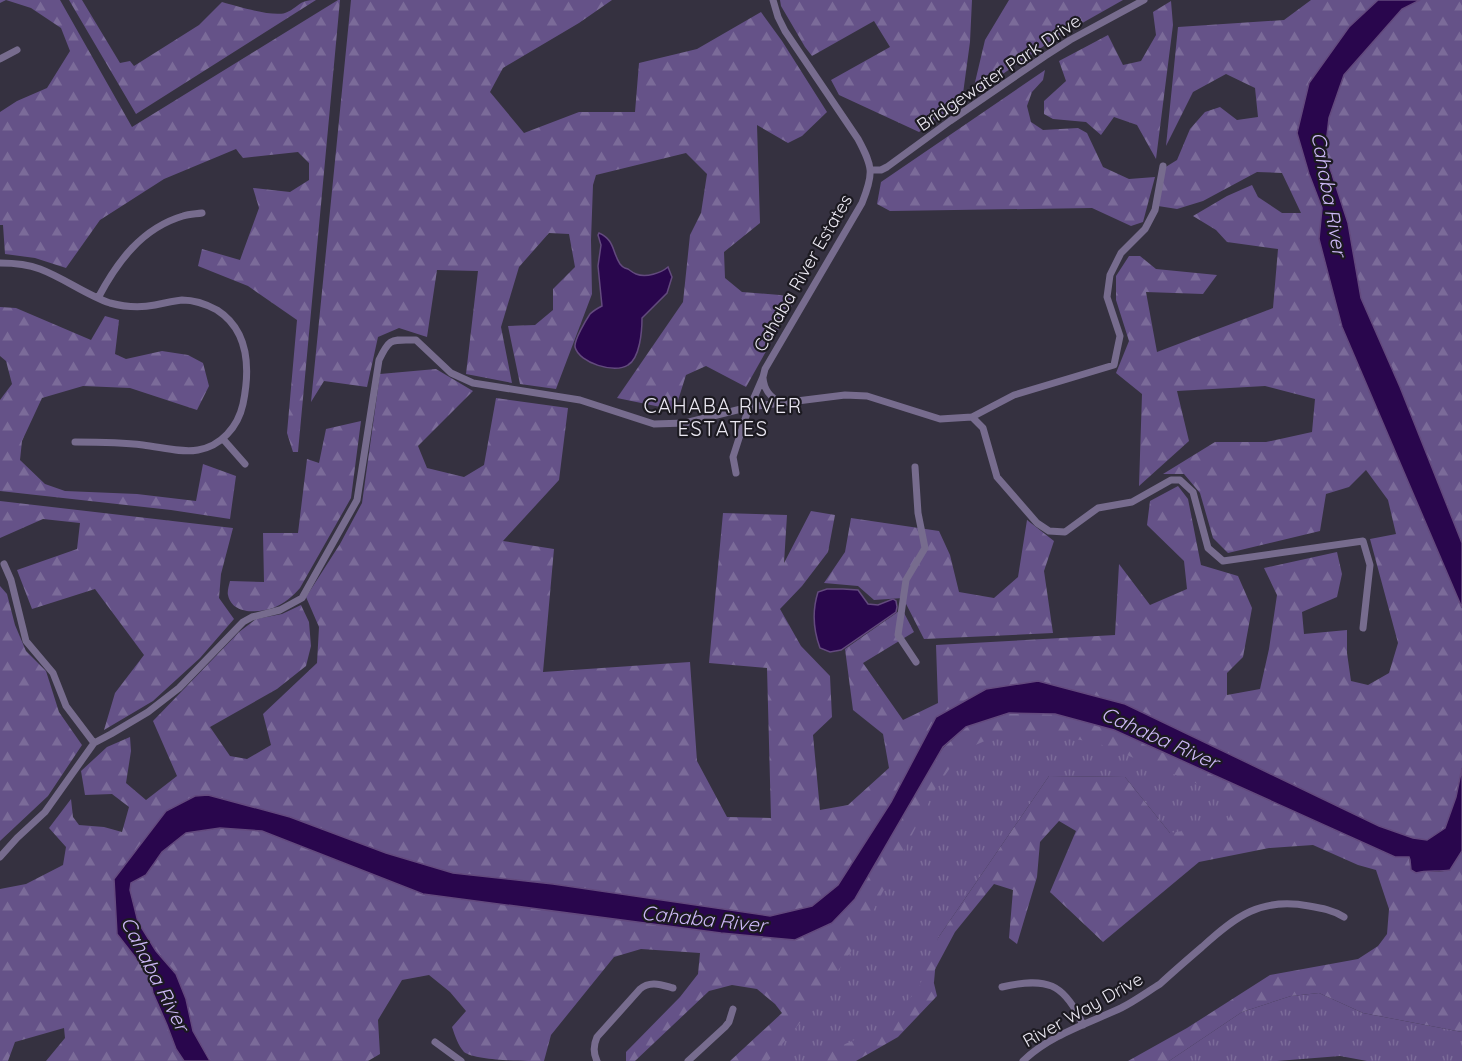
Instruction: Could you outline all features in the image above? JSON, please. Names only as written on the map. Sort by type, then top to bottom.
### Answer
[{"type":"street","points":[[773,0],[785,31],[858,138],[868,157],[871,170]]},
{"type":"street","name":"Bridgewater Park Drive","points":[[871,170],[881,170],[887,167],[1045,56],[1144,0]]},
{"type":"street","points":[[0,59],[17,50]]},
{"type":"street","points":[[0,857],[16,838],[45,812],[94,743],[148,712],[179,688],[243,622],[252,617],[280,610],[302,598],[357,500],[379,360],[386,345],[395,340],[416,340],[451,373],[473,383],[580,400],[654,424],[685,423],[750,407],[845,394],[867,396],[940,419],[972,417],[1014,395],[1114,364],[1120,336],[1107,297],[1110,275],[1121,253],[1145,229],[1155,210],[1163,166]]},
{"type":"street","name":"Cahaba River Estates","points":[[736,474],[733,457],[765,369],[862,203],[871,177],[871,170]]},
{"type":"street","points":[[98,298],[121,260],[148,234],[184,215],[201,213]]},
{"type":"street","points":[[0,262],[41,269],[110,303],[135,307],[193,301],[211,307],[229,320],[244,344],[246,378],[244,401],[239,417],[223,438],[210,446],[197,450],[183,450],[108,441],[75,442]]},
{"type":"street","points":[[763,377],[763,385],[767,393],[781,403]]},
{"type":"street","points":[[972,417],[983,428],[997,477],[1037,523],[1049,531],[1065,532],[1098,508],[1132,501],[1171,480],[1180,480],[1192,492],[1208,548],[1223,561],[1363,541],[1370,565],[1363,627]]},
{"type":"street","points":[[223,438],[245,465]]},
{"type":"street","points":[[915,467],[918,513],[925,548],[906,580],[898,635],[916,662]]},
{"type":"street","points":[[4,564],[11,580],[26,641],[53,673],[66,706],[94,743]]},
{"type":"street","name":"River Way Drive","points":[[1023,1061],[1050,1041],[1149,992],[1227,924],[1246,913],[1268,906],[1290,904],[1321,908],[1344,917]]},
{"type":"street","points":[[1002,987],[1032,982],[1059,989],[1071,1001],[1083,1025]]},
{"type":"street","points":[[597,1061],[594,1050],[597,1037],[640,988],[649,984],[673,988]]},
{"type":"street","points":[[688,1061],[725,1027],[733,1009]]},
{"type":"street","points":[[435,1042],[461,1061]]},
{"type":"green space","points":[[6,0],[60,0],[132,127],[340,0],[298,452],[293,452],[287,433],[297,320],[248,286],[198,266],[202,249],[240,260],[259,208],[253,188],[290,192],[309,180],[309,163],[298,152],[243,158],[236,149],[164,179],[100,220],[66,268],[35,258],[5,254],[3,225],[0,225],[0,112],[17,101],[47,88],[70,51],[61,28],[31,8]]},
{"type":"green space","points":[[69,0],[82,0],[120,63],[130,61],[134,66],[199,25],[222,2],[279,14],[290,11],[305,1],[316,0],[136,114]]},
{"type":"green space","points":[[351,0],[612,0],[579,23],[503,68],[490,92],[524,133],[579,112],[635,112],[639,63],[697,49],[761,12],[827,112],[802,136],[788,143],[757,125],[760,223],[724,252],[725,278],[742,292],[796,298],[746,387],[706,366],[686,375],[675,410],[617,398],[683,302],[690,235],[701,213],[707,174],[686,153],[596,175],[593,185],[591,240],[592,294],[556,389],[520,384],[508,326],[535,325],[553,310],[553,289],[575,267],[569,234],[549,233],[519,267],[501,327],[512,383],[466,374],[478,271],[437,270],[427,337],[399,328],[378,337],[367,387],[324,381],[311,402]]},
{"type":"green space","points":[[780,0],[972,0],[970,42],[962,101],[919,132],[839,95],[831,80],[890,47],[874,21],[812,56],[781,6]]},
{"type":"green space","points":[[1009,0],[1123,0],[1054,39],[972,95],[985,40]]},
{"type":"green space","points":[[1311,0],[1378,0],[1349,27],[1297,133],[1322,208],[1319,239],[1342,327],[1462,608],[1462,768],[1456,797],[1445,828],[1427,840],[1413,838],[1379,826],[1125,704],[936,717],[891,802],[838,885],[812,906],[770,916],[553,884],[453,873],[208,795],[195,796],[166,811],[115,894],[117,934],[149,975],[153,993],[176,1049],[184,1061],[46,1061],[65,1038],[64,1028],[15,1042],[8,1061],[0,1061],[0,889],[26,884],[63,865],[66,847],[49,828],[71,799],[73,817],[79,825],[104,827],[122,832],[129,807],[112,794],[85,795],[81,771],[107,747],[130,737],[131,751],[126,783],[146,800],[177,776],[153,721],[239,632],[256,619],[282,614],[301,605],[309,622],[311,646],[306,666],[277,689],[210,727],[230,756],[247,759],[271,745],[263,714],[317,663],[319,627],[306,597],[340,544],[362,503],[380,374],[436,369],[473,391],[418,446],[427,468],[464,477],[484,465],[496,398],[568,408],[559,480],[503,541],[554,549],[543,672],[690,662],[697,761],[727,817],[771,818],[767,668],[709,663],[723,513],[787,515],[784,563],[811,511],[835,515],[828,552],[802,586],[780,609],[801,646],[830,676],[832,717],[813,735],[820,810],[848,805],[889,768],[883,734],[853,710],[845,649],[902,609],[914,632],[863,663],[903,720],[938,703],[936,645],[1115,635],[1119,564],[1150,605],[1187,589],[1184,561],[1147,525],[1150,501],[1178,486],[1188,499],[1201,565],[1238,576],[1252,608],[1243,657],[1227,673],[1227,695],[1260,689],[1277,595],[1264,568],[1337,552],[1342,574],[1337,597],[1302,612],[1304,634],[1347,630],[1351,681],[1368,685],[1389,673],[1398,643],[1370,539],[1396,534],[1388,500],[1366,470],[1349,487],[1326,494],[1320,531],[1228,553],[1213,538],[1200,493],[1184,474],[1163,474],[1215,442],[1266,442],[1312,432],[1315,399],[1265,386],[1177,391],[1189,441],[1139,486],[1142,394],[1116,373],[1129,341],[1116,300],[1116,276],[1129,256],[1140,256],[1156,269],[1217,275],[1203,294],[1146,292],[1157,352],[1273,308],[1278,249],[1227,242],[1216,230],[1193,216],[1227,196],[1252,185],[1258,197],[1282,213],[1301,213],[1282,173],[1257,172],[1203,201],[1177,209],[1158,206],[1164,168],[1177,160],[1190,129],[1205,112],[1220,107],[1237,120],[1258,117],[1255,88],[1226,74],[1193,92],[1166,146],[1178,27],[1284,20]]},
{"type":"green space","points":[[1420,0],[1462,0],[1462,543],[1400,387],[1361,298],[1348,223],[1325,153],[1329,118],[1344,75],[1402,9]]},
{"type":"green space","points":[[1171,1],[1173,25],[1156,159],[1137,125],[1114,117],[1101,135],[1086,122],[1053,119],[1044,114],[1044,101],[1066,81],[1059,61],[1108,35],[1123,65],[1141,61],[1156,35],[1153,12]]},
{"type":"green space","points":[[1045,70],[1043,80],[1032,92],[1027,106],[1031,122],[1043,130],[1078,128],[1087,133],[1103,167],[1129,179],[1155,177],[1143,222],[1131,226],[1092,208],[890,211],[877,204],[881,182]]},
{"type":"green space","points":[[0,307],[16,308],[91,340],[105,316],[119,320],[115,354],[126,359],[162,351],[188,355],[203,363],[209,386],[197,410],[130,388],[83,386],[42,398],[22,441],[20,460],[45,484],[65,491],[137,494],[196,501],[203,464],[236,476],[230,519],[171,510],[0,491],[0,400],[12,384],[6,361],[0,356]]},
{"type":"green space","points":[[361,421],[351,498],[300,588],[285,602],[267,610],[247,611],[235,606],[228,595],[230,581],[264,582],[263,533],[298,533],[307,459],[319,463],[326,429]]},
{"type":"green space","points":[[0,501],[233,528],[221,574],[219,598],[234,619],[200,658],[153,701],[104,730],[115,693],[144,655],[95,589],[32,609],[17,570],[77,549],[80,523],[43,519],[0,538]]},
{"type":"green space","points":[[851,518],[939,531],[950,555],[959,592],[994,598],[1018,577],[1027,520],[1054,541],[1044,571],[1053,633],[924,639],[903,598],[874,600],[858,586],[824,583],[845,552]]},
{"type":"green space","points":[[0,586],[7,594],[15,625],[26,651],[46,671],[59,712],[82,745],[48,796],[0,841]]},
{"type":"green space","points":[[1009,713],[1055,714],[1114,730],[1395,857],[1409,857],[1411,870],[1439,872],[1450,870],[1462,851],[1462,1032],[1363,1013],[1319,993],[1291,996],[1242,1012],[1169,1061],[1128,1061],[1187,1028],[1270,975],[1358,959],[1378,946],[1387,934],[1389,909],[1376,870],[1358,865],[1313,845],[1269,848],[1199,862],[1103,942],[1050,892],[1076,831],[1059,821],[1040,842],[1037,877],[1017,944],[1009,938],[1013,890],[994,884],[955,932],[932,975],[937,996],[898,1037],[856,1061],[810,1061],[878,1030],[918,990],[938,938],[1049,776],[1125,777],[1170,833],[1226,824],[1234,808],[1215,791],[1097,743],[1053,735],[996,736],[962,751],[936,788],[856,944],[815,1005],[768,1061],[730,1061],[782,1013],[757,989],[732,985],[709,991],[635,1061],[626,1061],[626,1052],[680,997],[698,974],[700,953],[641,949],[614,957],[551,1035],[544,1061],[490,1059],[464,1052],[452,1027],[466,1011],[450,992],[429,975],[402,980],[378,1020],[380,1054],[368,1061],[210,1061],[193,1031],[186,999],[176,974],[156,951],[138,922],[130,890],[131,883],[146,875],[162,852],[186,833],[220,828],[262,831],[423,894],[721,933],[795,940],[832,923],[943,748],[966,727]]},
{"type":"green space","points":[[1049,721],[1251,798],[1232,852],[1170,833],[1125,777],[1049,776],[938,938],[934,982],[886,1040],[820,1061],[756,1061],[957,737]]},
{"type":"green space","points":[[1319,993],[1363,1013],[1462,1032],[1462,1061],[1367,1061],[1340,1056],[1277,1061],[1169,1061],[1242,1012],[1291,996]]},
{"type":"water","name":"Cahaba River","points":[[1378,0],[1420,0],[1402,9],[1344,75],[1329,118],[1325,153],[1348,223],[1361,298],[1400,387],[1462,543],[1462,608],[1342,327],[1319,239],[1322,208],[1297,133],[1309,83],[1349,27]]},
{"type":"water","points":[[599,233],[611,243],[617,260],[623,267],[636,274],[649,275],[668,267],[672,277],[667,293],[642,318],[641,337],[635,357],[632,362],[622,367],[607,367],[590,362],[578,353],[575,347],[578,335],[590,314],[602,306],[598,266],[601,245]]},
{"type":"water","points":[[827,589],[858,590],[868,604],[878,605],[893,599],[896,601],[896,612],[841,650],[830,652],[820,648],[814,620],[818,592]]},
{"type":"water","name":"Cahaba River","points":[[1038,681],[1125,704],[1379,826],[1413,838],[1427,840],[1445,828],[1456,797],[1462,768],[1462,851],[1450,870],[1416,873],[1411,870],[1409,857],[1395,857],[1114,730],[1055,714],[1009,713],[966,727],[943,747],[855,899],[832,923],[795,940],[721,933],[423,894],[262,831],[220,828],[186,833],[162,852],[146,875],[131,883],[130,890],[138,922],[156,951],[176,974],[186,999],[193,1031],[210,1061],[184,1061],[176,1049],[153,993],[149,975],[117,934],[114,879],[166,811],[195,796],[208,795],[290,817],[386,853],[453,873],[553,884],[770,916],[812,906],[838,885],[891,802],[936,717],[986,689]]},
{"type":"district","name":"CAHABA RIVER ESTATES","points":[[723,418]]}]
